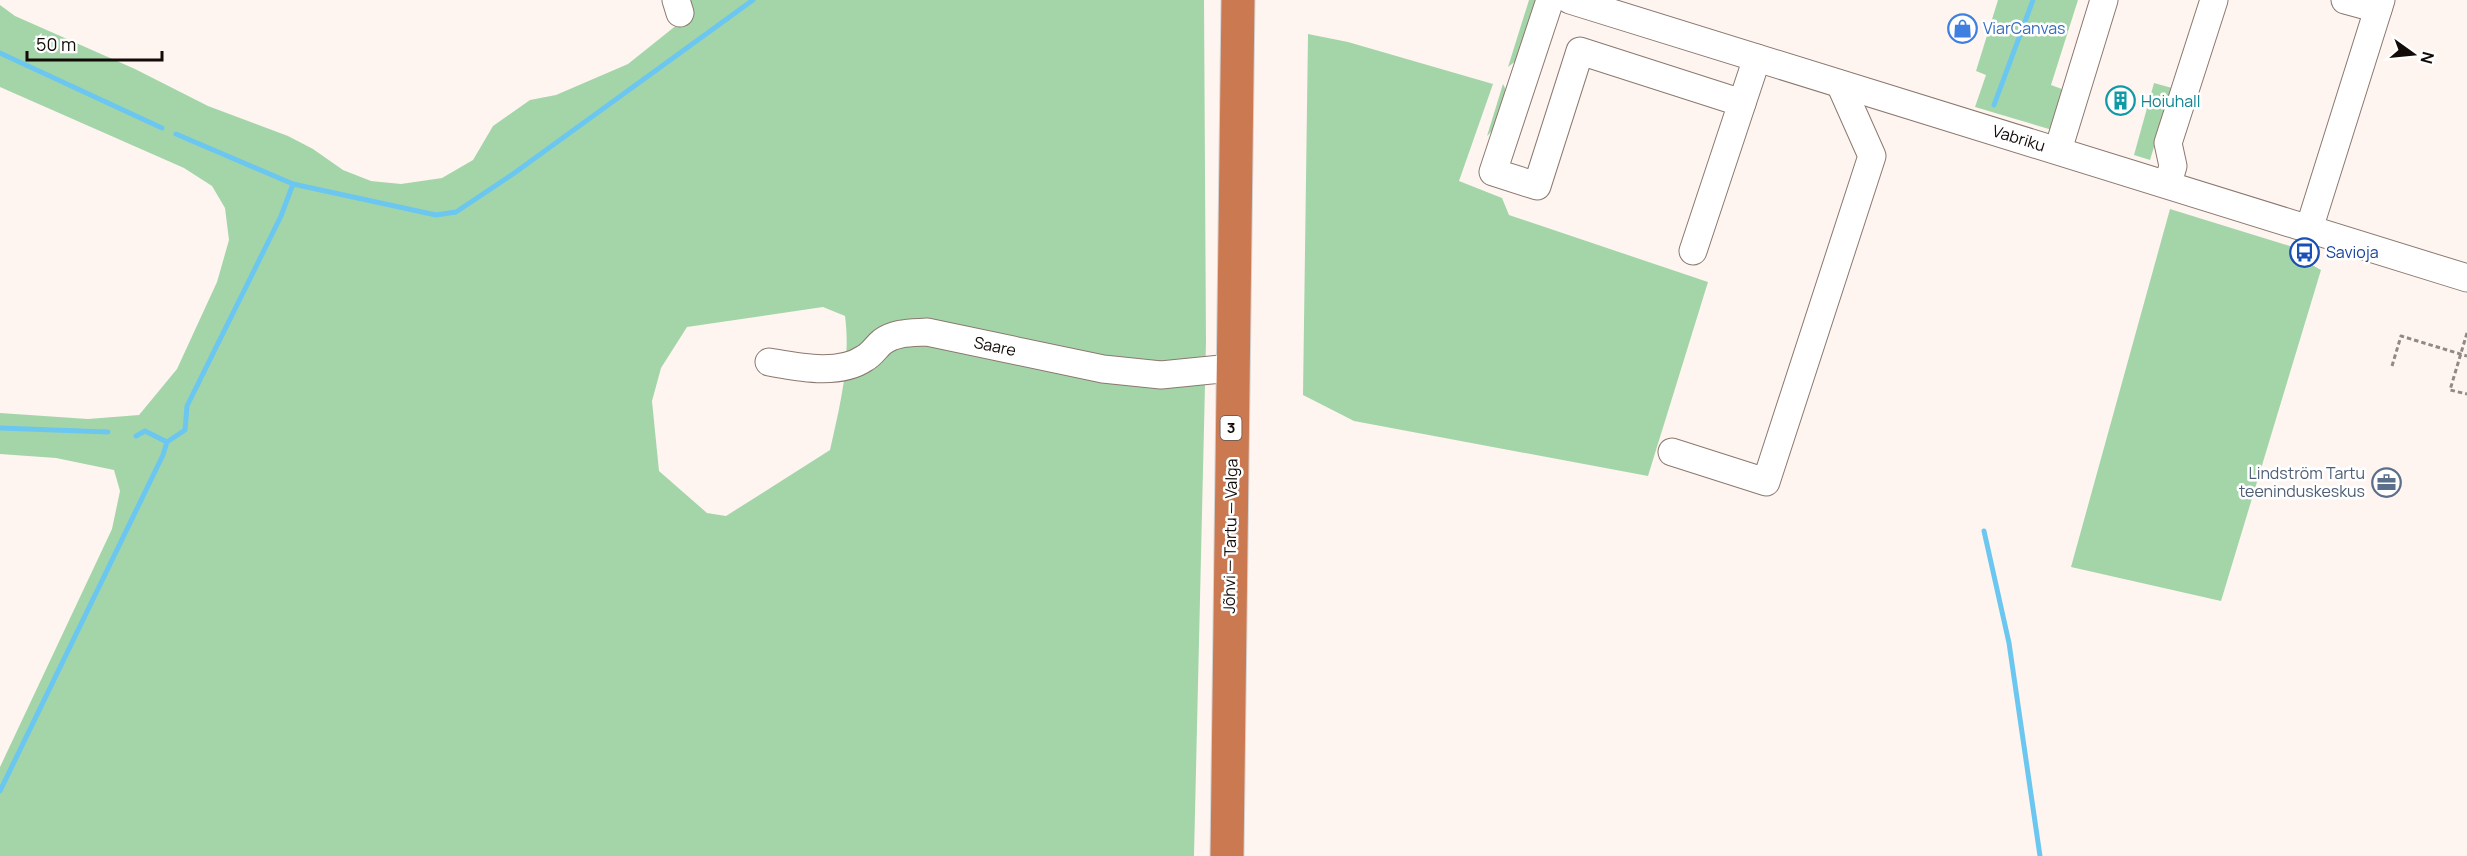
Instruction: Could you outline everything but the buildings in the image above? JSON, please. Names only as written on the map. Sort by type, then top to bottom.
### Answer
[{"type":"highway","name":"Jõhvi — Tartu — Valga","points":[[1227,856],[1238,0]]},
{"type":"street","points":[[1550,0],[1493,172],[1537,186],[1580,51],[1742,103]]},
{"type":"street","name":"Vabriku","points":[[1570,0],[2168,183],[2467,278]]},
{"type":"street","points":[[2058,150],[2104,0]]},
{"type":"street","points":[[2168,183],[2173,166],[2168,143],[2214,0]]},
{"type":"street","points":[[2309,229],[2380,4],[2347,0]]},
{"type":"street","points":[[1693,251],[1757,58]]},
{"type":"street","points":[[1672,452],[1766,482],[1872,156],[1840,84]]},
{"type":"street","name":"Saare","points":[[769,362],[799,368],[844,367],[865,358],[885,340],[903,333],[927,332],[1103,369],[1161,375],[1232,368]]},
{"type":"path","points":[[2467,333],[2450,390],[2467,394]]},
{"type":"path","points":[[2392,366],[2401,336],[2467,356]]},
{"type":"green space","points":[[685,0],[1204,0],[1206,342],[1194,856],[0,856],[0,767],[112,529],[120,491],[114,470],[56,458],[0,454],[0,413],[88,419],[139,415],[177,369],[217,282],[229,240],[225,208],[212,186],[184,168],[0,87],[0,5],[15,16],[135,69],[208,106],[288,136],[313,149],[343,170],[371,181],[401,184],[442,178],[473,160],[493,126],[530,100],[556,95],[628,64],[688,16]],"holes":[[[823,307],[845,316],[846,367],[830,450],[726,516],[707,513],[659,471],[652,401],[661,368],[687,327]]]},
{"type":"green space","points":[[1529,0],[1537,0],[1517,60],[1508,67]]},
{"type":"green space","points":[[1998,0],[2078,0],[2051,85],[2070,92],[2059,132],[1975,107],[1986,75],[1976,71]]},
{"type":"green space","points":[[1308,34],[1348,42],[1493,84],[1459,181],[1502,198],[1509,215],[1708,282],[1648,476],[1354,421],[1303,395]]},
{"type":"green space","points":[[2154,83],[2172,88],[2150,160],[2134,155]]},
{"type":"green space","points":[[1503,84],[1506,97],[1503,112],[1496,126],[1487,136]]},
{"type":"green space","points":[[2170,209],[2290,246],[2300,258],[2321,270],[2221,601],[2071,567]]},
{"type":"waterway","points":[[176,134],[293,184],[436,215],[456,212],[513,174],[753,0]]},
{"type":"waterway","points":[[1994,105],[2033,0]]},
{"type":"waterway","points":[[0,53],[162,128]]},
{"type":"waterway","points":[[0,791],[163,455],[167,442],[185,430],[187,406],[281,216],[293,184]]},
{"type":"waterway","points":[[0,428],[108,432]]},
{"type":"waterway","points":[[136,436],[145,431],[167,442]]},
{"type":"waterway","points":[[1984,531],[2009,643],[2040,856]]},
{"type":"place","name":"ViarCanvas","points":[[1962,28]]},
{"type":"place","name":"Hoiuhall","points":[[2120,101]]},
{"type":"place","name":"Savioja","points":[[2305,252]]},
{"type":"place","name":"Lindström Tartu teeninduskeskus","points":[[2386,482]]}]
